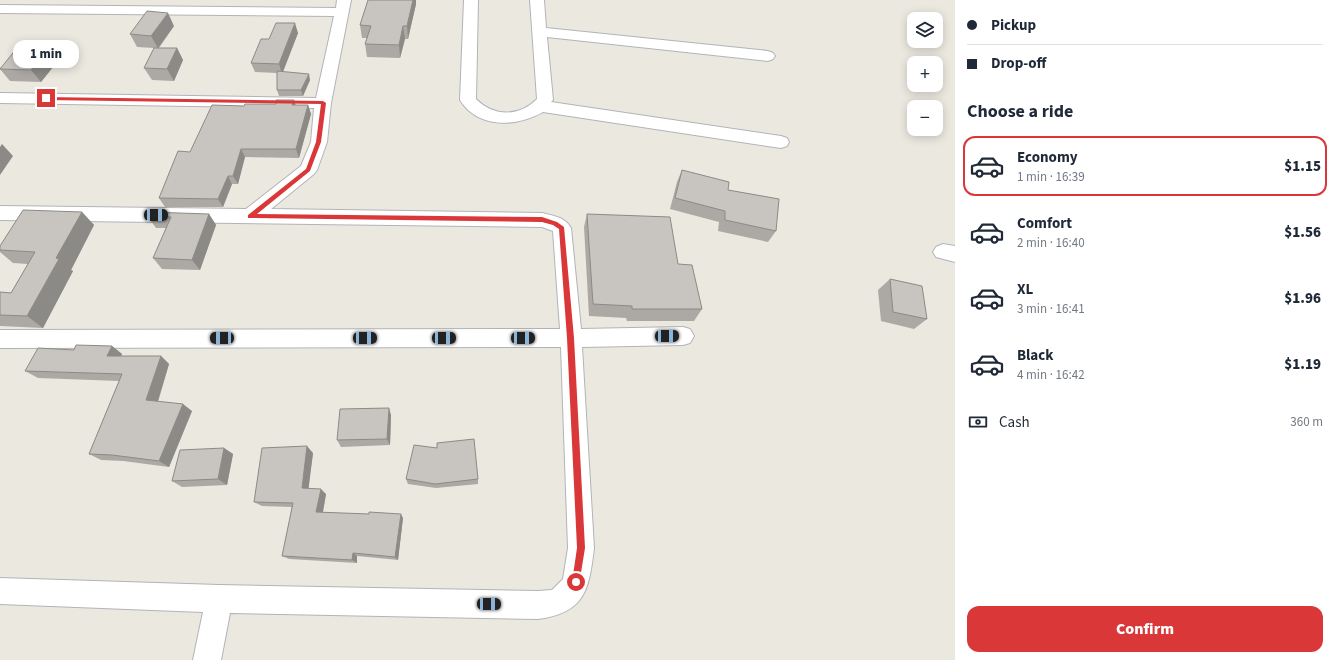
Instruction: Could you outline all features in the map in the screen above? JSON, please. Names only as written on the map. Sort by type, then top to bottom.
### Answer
[{"type":"street","points":[[471,0],[468,100],[481,112],[502,118],[524,116],[540,106],[545,100],[537,0]]},
{"type":"street","points":[[0,9],[343,6],[323,103],[319,142],[308,170],[250,216]]},
{"type":"street","points":[[540,32],[768,56]]},
{"type":"street","points":[[0,98],[323,103]]},
{"type":"street","points":[[540,106],[781,142]]},
{"type":"street","points":[[0,214],[549,221],[562,228],[571,338],[581,548],[576,582],[569,596],[554,603],[538,605],[219,599],[0,591]]},
{"type":"street","points":[[0,339],[571,338],[683,336]]},
{"type":"street","points":[[207,660],[219,599]]},
{"type":"building","points":[[368,0],[413,0],[407,26],[403,26],[399,45],[365,44],[371,26],[360,25]]},
{"type":"building","points":[[147,11],[168,13],[151,36],[130,34]]},
{"type":"building","points":[[276,23],[295,23],[279,64],[251,63],[261,39],[269,39]]},
{"type":"building","points":[[21,43],[52,44],[31,70],[0,69]]},
{"type":"building","points":[[154,48],[177,48],[167,69],[144,68]]},
{"type":"building","points":[[277,71],[309,74],[301,90],[277,90]]},
{"type":"building","points":[[276,100],[294,100],[292,105],[308,105],[296,149],[241,149],[233,176],[228,176],[218,199],[159,198],[178,151],[190,152],[212,105],[244,106],[245,104],[276,104]]},
{"type":"building","points":[[682,170],[729,182],[728,190],[779,199],[776,231],[725,220],[725,211],[675,198]]},
{"type":"building","points":[[23,210],[82,212],[56,258],[59,259],[27,316],[0,315],[0,292],[11,293],[35,252],[0,250],[0,246]]},
{"type":"building","points":[[149,212],[209,214],[192,260],[153,258],[171,217],[148,217]]},
{"type":"building","points":[[587,214],[670,217],[678,264],[692,265],[702,309],[632,309],[632,306],[593,304]]},
{"type":"building","points":[[890,279],[922,286],[927,319],[893,312]]},
{"type":"building","points":[[76,345],[112,346],[107,356],[161,356],[146,400],[183,404],[159,461],[112,455],[89,454],[122,374],[25,371],[38,348],[74,350]]},
{"type":"building","points":[[389,408],[387,439],[337,440],[340,409]]},
{"type":"building","points":[[474,439],[478,479],[435,484],[406,479],[414,445],[437,448],[437,443]]},
{"type":"building","points":[[307,446],[302,488],[321,489],[316,512],[369,514],[369,512],[401,514],[395,557],[353,553],[352,560],[282,556],[293,503],[254,502],[262,448]]},
{"type":"building","points":[[224,448],[218,479],[172,481],[180,450]]},
{"type":"route","points":[[46,98],[323,103],[319,142],[308,170],[250,216],[542,220],[555,223],[562,228],[571,338],[581,548],[576,582]]}]
